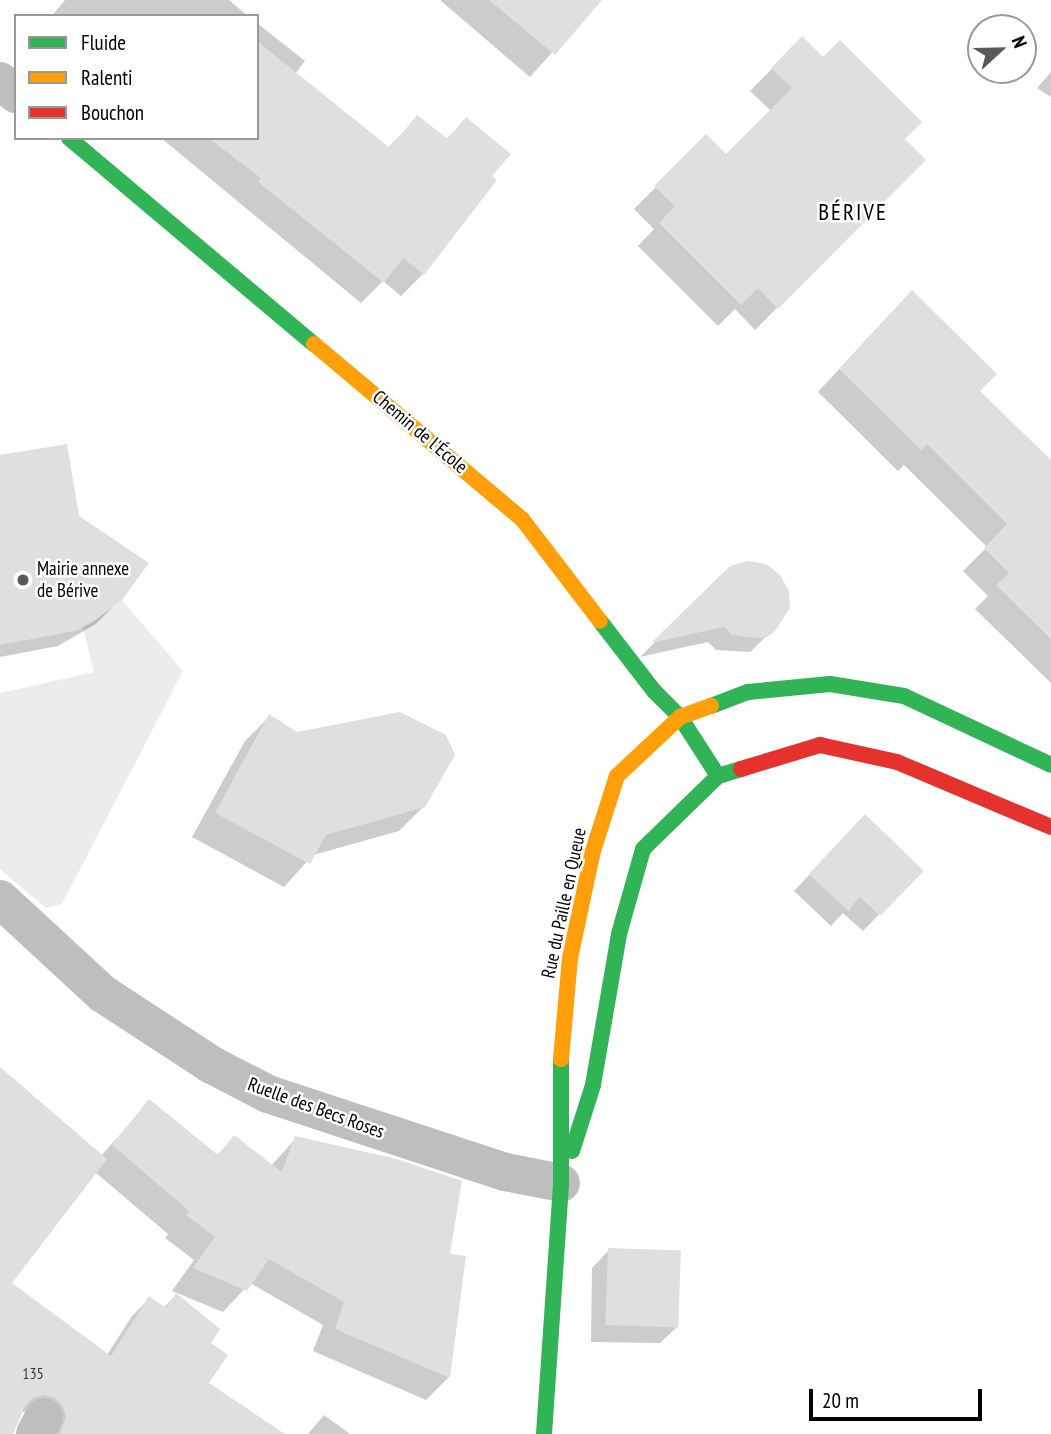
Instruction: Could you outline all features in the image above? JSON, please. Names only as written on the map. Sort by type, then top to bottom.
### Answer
[{"type":"main road","name":"Chemin de l'École","points":[[71,140],[522,519],[642,675],[680,717],[718,776]]},
{"type":"main road","name":"Rue du Paille en Queue","points":[[544,1434],[561,1183],[560,1075],[570,958],[593,851],[617,776],[680,717],[748,692],[830,684],[904,695],[1051,765]]},
{"type":"main road","name":"Rue du Paille en Queue","points":[[561,1183],[593,1085],[619,934],[643,849],[718,776],[820,745],[897,762],[1051,827]]},
{"type":"street","points":[[0,81],[14,92]]},
{"type":"street","name":"Ruelle des Becs Roses","points":[[0,899],[103,994],[179,1046],[268,1094],[505,1172],[561,1183]]},
{"type":"shaded area","points":[[122,600],[183,671],[62,904],[46,908],[0,869],[0,693],[94,672],[83,627]]},
{"type":"building","points":[[489,0],[602,0],[555,55]]},
{"type":"building","points":[[802,36],[823,57],[840,40],[922,122],[905,139],[926,160],[778,309],[758,288],[741,305],[659,223],[675,206],[654,186],[706,134],[726,154],[792,88],[771,68]]},
{"type":"building","points":[[259,43],[390,148],[417,115],[448,139],[466,117],[511,154],[492,176],[497,180],[424,275],[403,258],[384,283],[258,182],[261,178],[211,140],[259,140]]},
{"type":"building","points":[[912,290],[997,374],[980,391],[1051,460],[1051,639],[996,585],[1009,573],[984,548],[1007,524],[927,444],[921,450],[839,369]]},
{"type":"building","points":[[67,444],[79,516],[149,563],[122,600],[94,621],[75,631],[0,645],[0,455]]},
{"type":"building","points":[[748,561],[766,564],[780,575],[789,591],[790,608],[775,631],[767,637],[754,638],[732,635],[724,627],[651,643],[730,566]]},
{"type":"building","points":[[400,712],[446,735],[455,755],[425,807],[326,835],[310,864],[215,813],[269,714],[297,732]]},
{"type":"building","points":[[865,814],[924,871],[880,916],[860,897],[848,911],[809,874]]},
{"type":"building","points":[[0,1067],[107,1159],[12,1283],[111,1356],[149,1296],[166,1308],[176,1293],[220,1329],[211,1343],[228,1355],[209,1383],[285,1434],[60,1434],[66,1417],[63,1406],[55,1398],[44,1395],[33,1398],[25,1406],[13,1434],[0,1434]]},
{"type":"building","points":[[149,1099],[218,1155],[234,1135],[282,1172],[295,1136],[397,1159],[462,1181],[450,1254],[466,1256],[450,1378],[335,1329],[344,1302],[269,1259],[247,1291],[193,1268],[215,1237],[186,1215],[189,1211],[112,1145]]},
{"type":"building","points":[[608,1248],[681,1251],[678,1328],[605,1325]]},
{"type":"traffic: fast","points":[[71,140],[314,344]]},
{"type":"traffic: fast","points":[[600,621],[654,691],[680,717],[718,776]]},
{"type":"traffic: fast","points":[[711,706],[748,692],[830,684],[904,696],[1051,765]]},
{"type":"traffic: fast","points":[[572,1151],[593,1085],[619,934],[643,849],[718,776],[741,769]]},
{"type":"traffic: fast","points":[[544,1434],[561,1183],[561,1059]]},
{"type":"traffic: slow","points":[[314,344],[522,519],[600,621]]},
{"type":"traffic: slow","points":[[561,1059],[570,958],[593,851],[617,776],[680,717],[711,706]]},
{"type":"traffic: jam","points":[[741,769],[820,745],[897,762],[1051,827]]},
{"type":"place","name":"Mairie annexe de Bérive","points":[[23,580]]},
{"type":"district","name":"BÉRIVE","points":[[853,212]]}]
